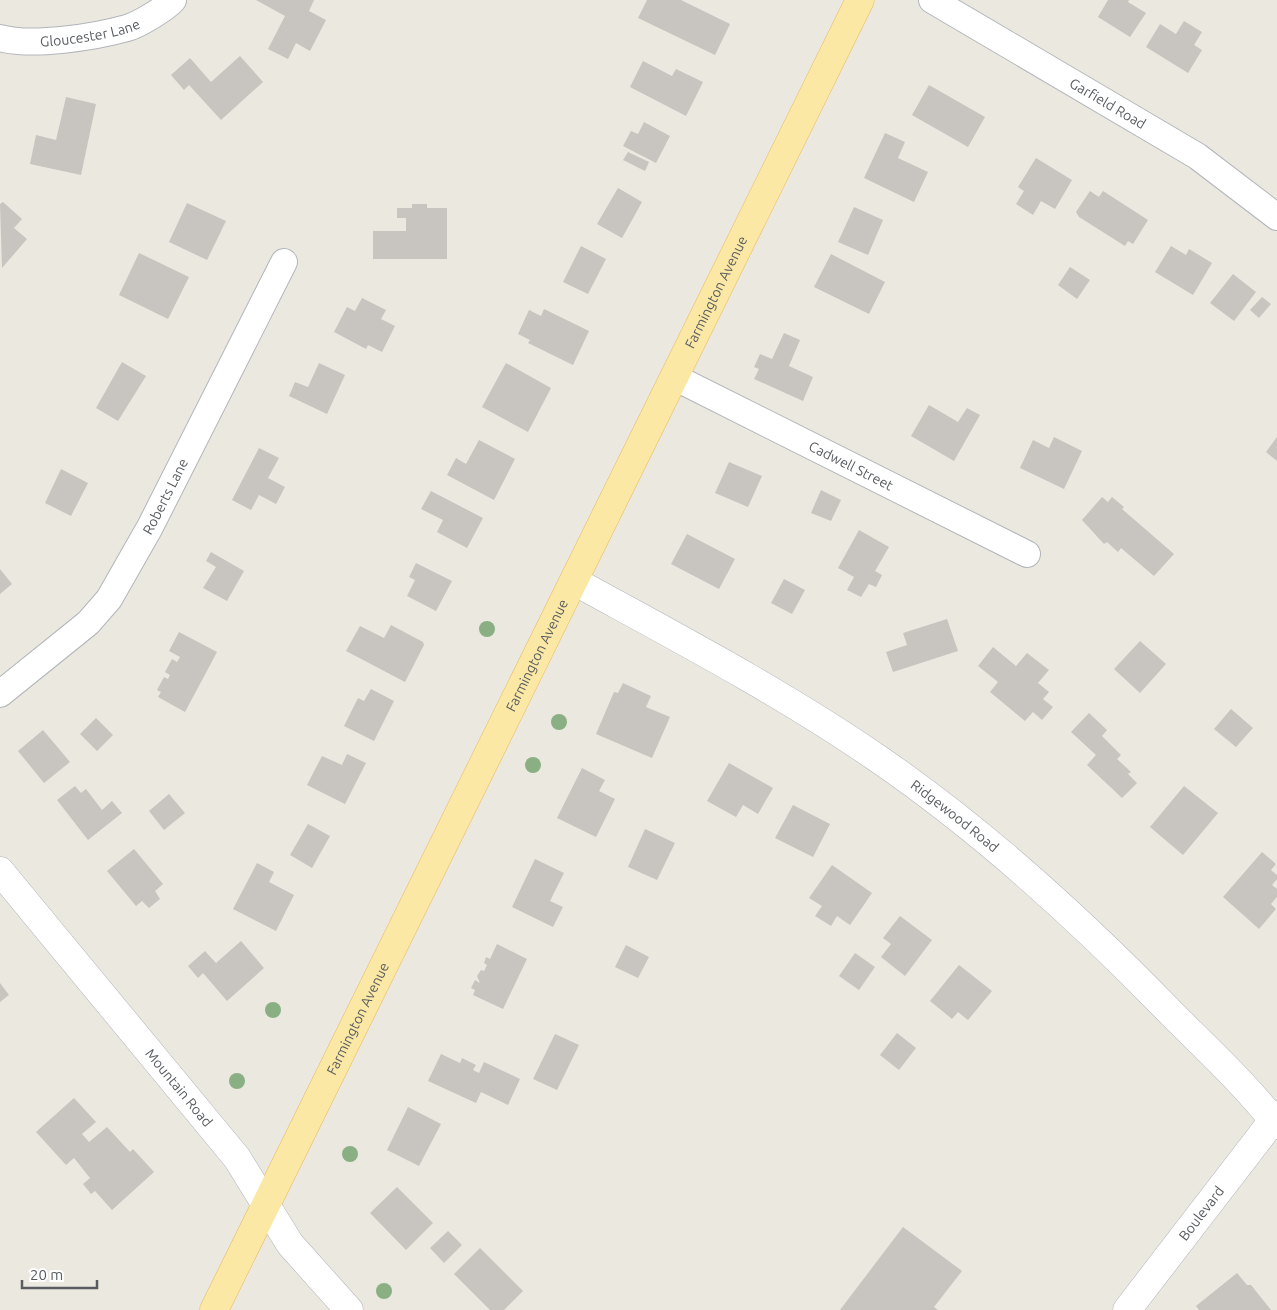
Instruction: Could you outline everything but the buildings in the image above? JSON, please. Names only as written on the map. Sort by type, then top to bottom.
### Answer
[{"type":"main road","name":"Farmington Avenue","points":[[214,1310],[860,0]]},
{"type":"main road","name":"Ridgewood Road","points":[[574,581],[795,705],[876,758],[948,809],[1008,858],[1082,923],[1276,1120]]},
{"type":"main road","name":"Mountain Road","points":[[0,871],[237,1158],[290,1244],[350,1310]]},
{"type":"main road","name":"Boulevard","points":[[1127,1310],[1276,1120]]},
{"type":"street","name":"Gloucester Lane","points":[[0,38],[48,41],[128,28],[173,0]]},
{"type":"street","name":"Garfield Road","points":[[932,0],[1197,156],[1277,217]]},
{"type":"street","name":"Roberts Lane","points":[[0,694],[88,623],[109,599],[150,527],[284,262]]},
{"type":"street","name":"Cadwell Street","points":[[674,376],[1027,554]]}]
